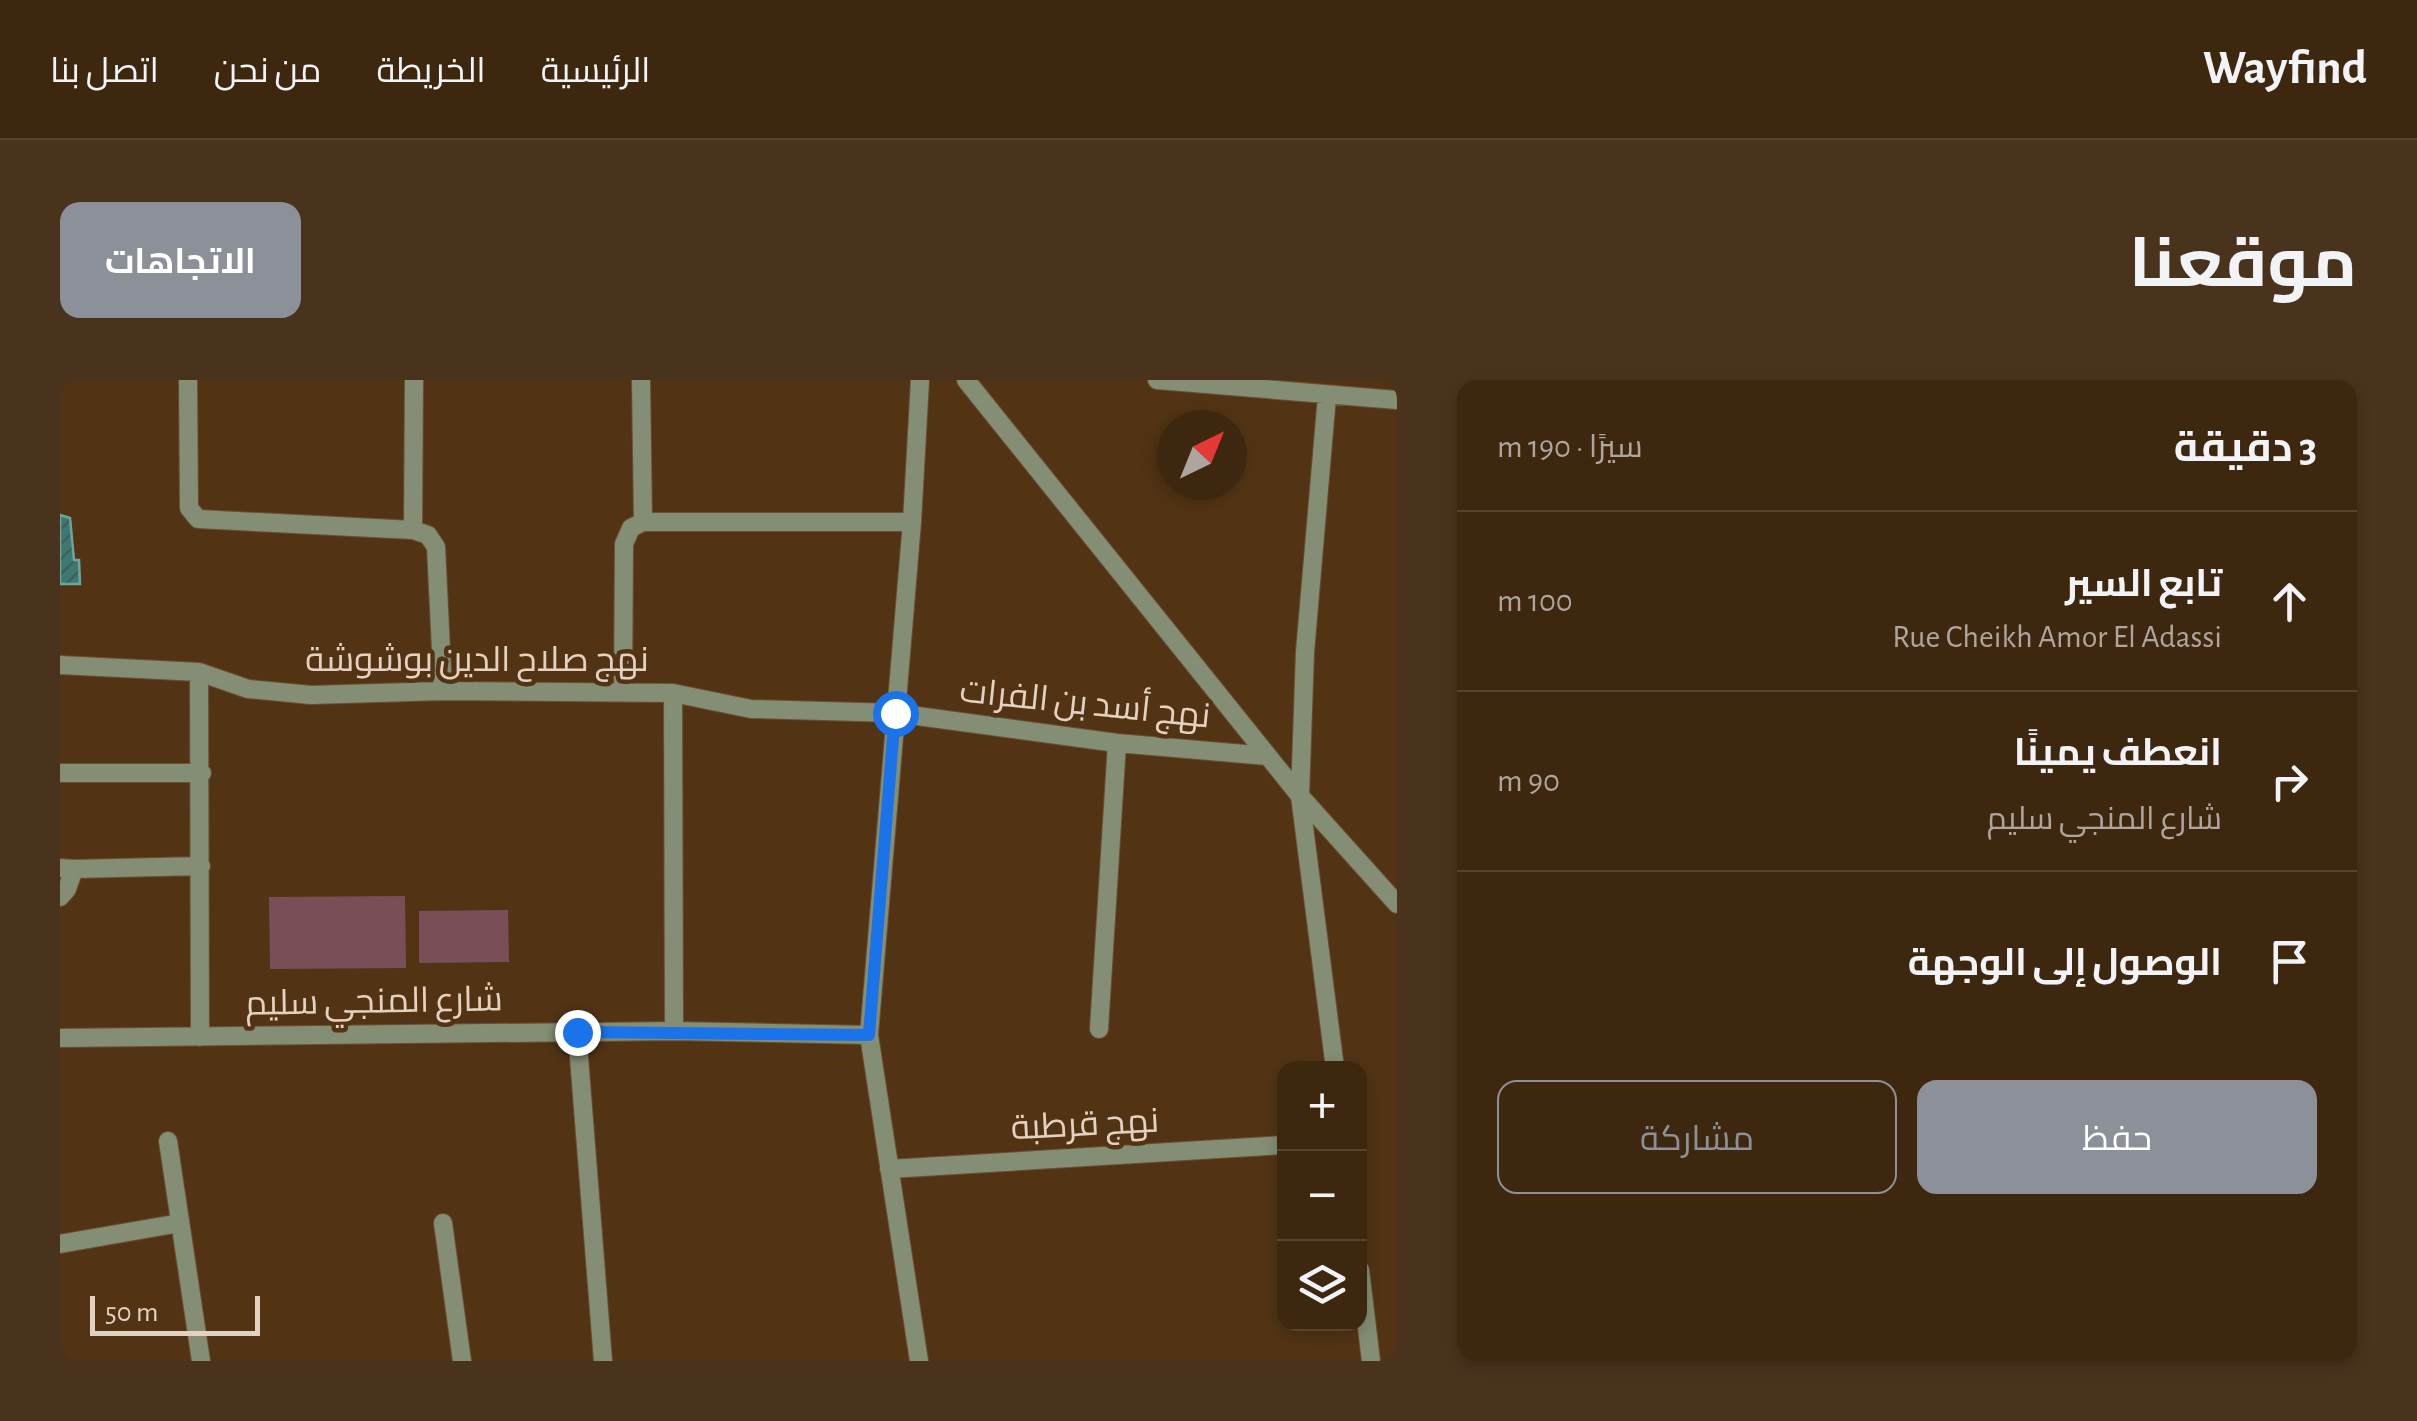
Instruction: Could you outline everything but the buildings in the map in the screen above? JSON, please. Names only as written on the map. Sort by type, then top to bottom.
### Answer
[{"type":"street","points":[[188,380],[189,508],[198,520],[413,530],[428,535],[436,547],[443,690]]},
{"type":"street","points":[[413,530],[414,380]]},
{"type":"street","points":[[641,380],[643,522]]},
{"type":"street","points":[[920,380],[912,522],[869,1035],[920,1361]]},
{"type":"street","points":[[966,380],[1267,756],[1397,904]]},
{"type":"street","points":[[1158,380],[1397,400]]},
{"type":"street","points":[[1328,396],[1305,652],[1300,796],[1334,1061]]},
{"type":"street","points":[[624,691],[624,544],[630,528],[643,522],[912,522]]},
{"type":"street","name":"نهج صلاح الدين بوشوشة","points":[[60,665],[199,672],[248,689],[311,695],[443,690],[624,691],[673,693],[751,709],[895,713]]},
{"type":"street","points":[[199,672],[200,1036]]},
{"type":"street","points":[[673,693],[674,1031]]},
{"type":"street","name":"نهج أسد بن الفرات","points":[[895,713],[1117,743],[1267,756]]},
{"type":"street","points":[[1099,1028],[1117,743]]},
{"type":"street","points":[[60,773],[202,773]]},
{"type":"street","points":[[60,897],[67,890],[67,869],[201,866]]},
{"type":"street","name":"شارع المنجي سليم","points":[[60,1038],[674,1031],[869,1035]]},
{"type":"street","points":[[577,1032],[603,1361]]},
{"type":"street","points":[[168,1141],[200,1361]]},
{"type":"street","name":"نهج قرطبة","points":[[889,1169],[1277,1145]]},
{"type":"street","points":[[60,1244],[180,1222]]},
{"type":"street","points":[[444,1223],[462,1361]]},
{"type":"street","points":[[1367,1331],[1370,1361]]},
{"type":"shaded area","points":[[405,896],[406,968],[270,969],[269,897]]},
{"type":"shaded area","points":[[508,910],[509,962],[419,963],[419,911]]},
{"type":"route","points":[[577,1032],[869,1035],[895,713]]}]
